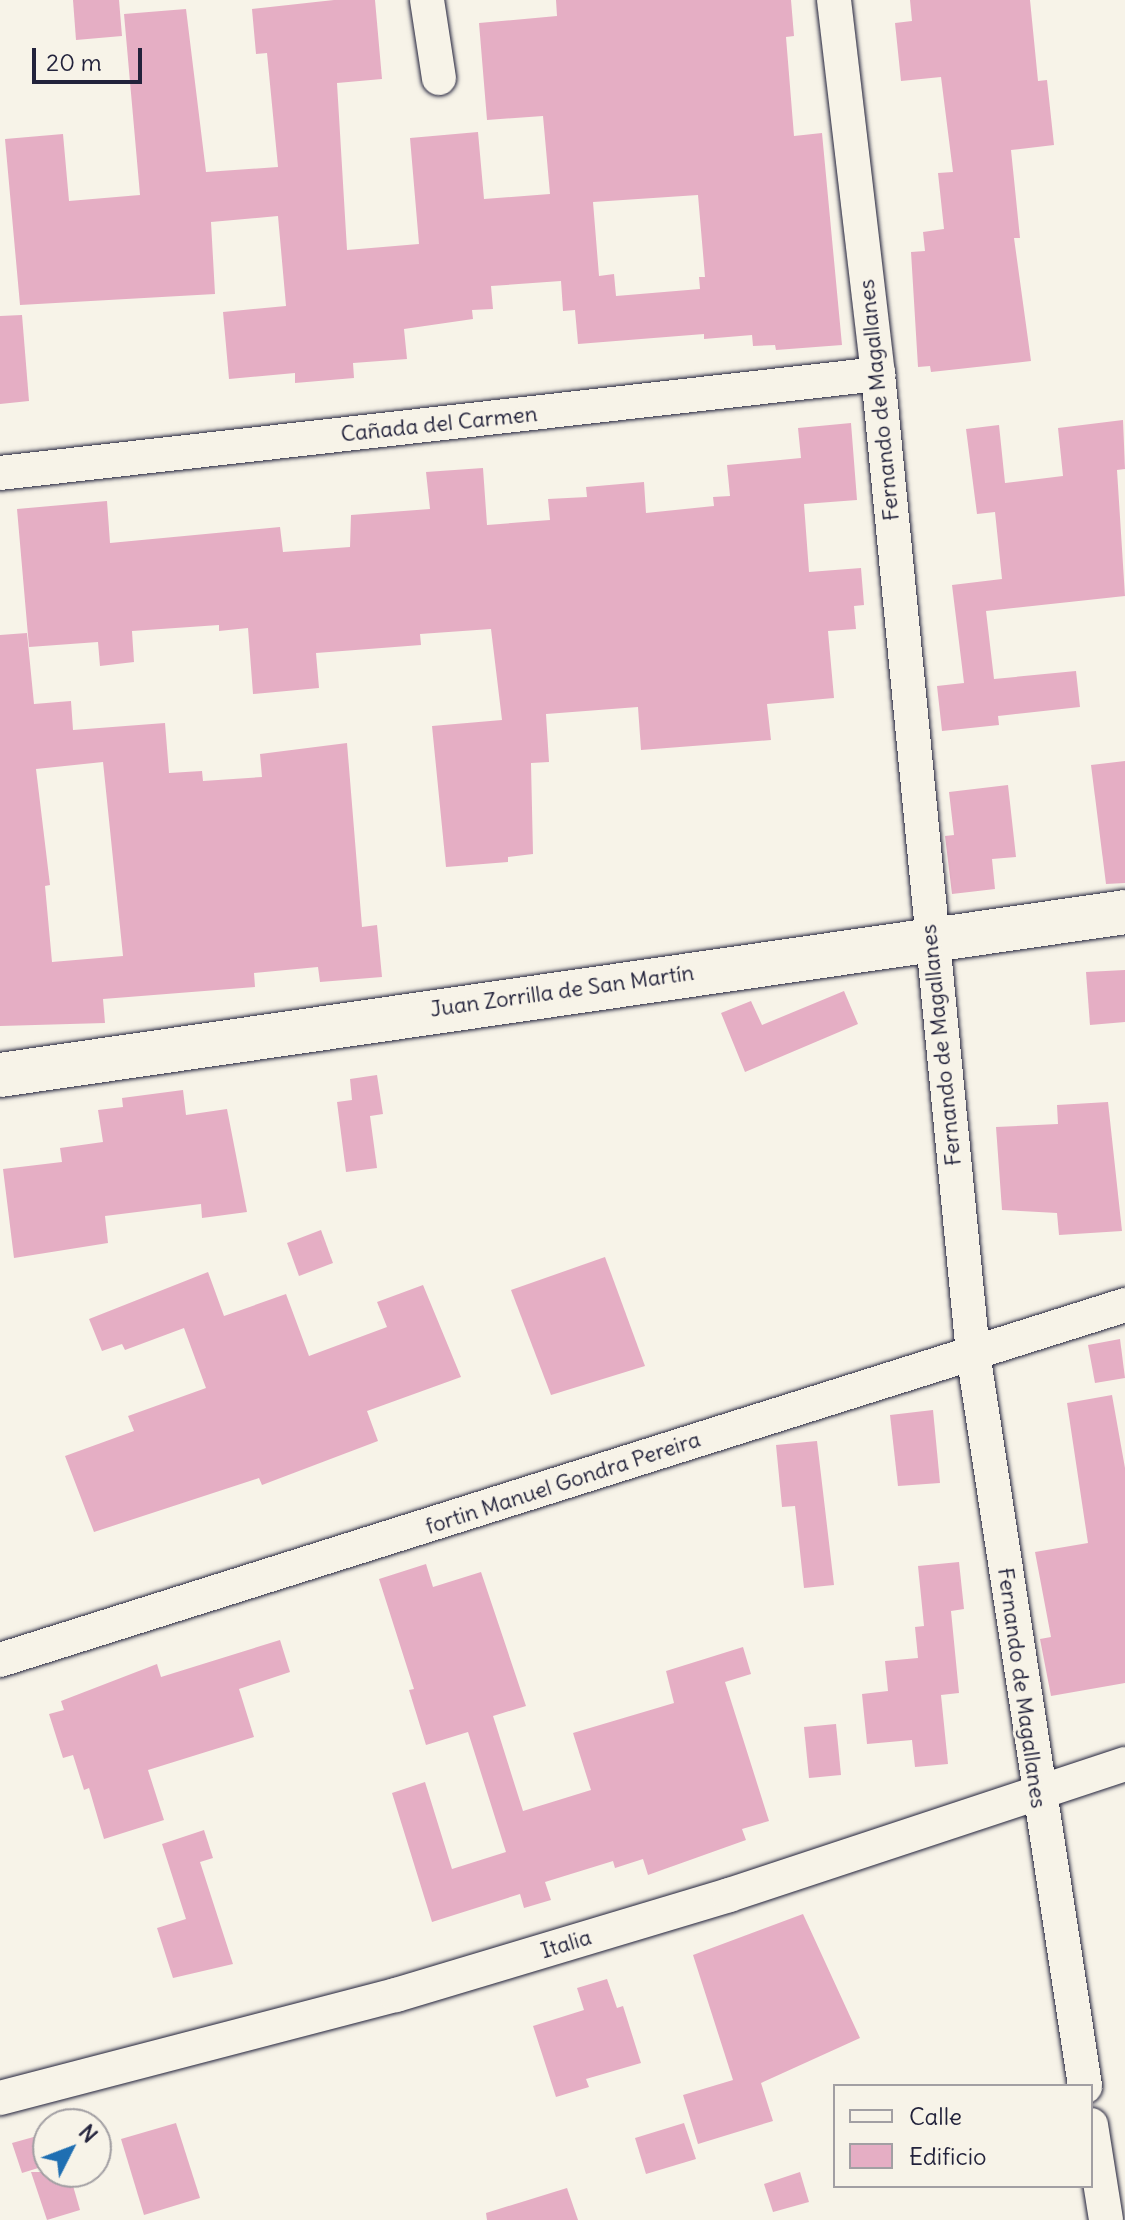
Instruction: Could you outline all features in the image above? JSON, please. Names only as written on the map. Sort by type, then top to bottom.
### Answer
[{"type":"street","points":[[427,0],[439,78]]},
{"type":"street","name":"Fernando de Magallanes","points":[[834,0],[878,374],[930,937],[973,1353],[1036,1791],[1085,2084]]},
{"type":"street","name":"Cañada del Carmen","points":[[0,473],[878,374]]},
{"type":"street","name":"Juan Zorrilla de San Martín","points":[[0,1075],[930,937],[1125,912]]},
{"type":"street","name":"fortin Manuel Gondra Pereira","points":[[0,1660],[1125,1305]]},
{"type":"street","name":"Italia","points":[[0,2098],[411,1990],[729,1895],[1125,1764]]},
{"type":"street","points":[[1093,2138],[1106,2220]]},
{"type":"building","points":[[73,0],[119,0],[122,36],[76,40]]},
{"type":"building","points":[[334,0],[375,0],[382,79],[337,83],[347,250],[419,244],[410,138],[478,132],[484,199],[550,194],[543,116],[487,120],[479,23],[557,16],[556,0],[791,0],[794,36],[786,37],[794,136],[822,133],[842,345],[776,350],[775,345],[753,346],[752,335],[704,339],[704,334],[578,344],[575,310],[563,311],[561,281],[491,286],[493,309],[472,310],[473,319],[404,329],[407,359],[353,363],[354,378],[295,383],[295,373],[229,379],[223,312],[286,306],[278,216],[211,222],[215,294],[20,305],[5,139],[63,134],[69,201],[140,195],[124,14],[186,9],[206,172],[278,167],[267,53],[256,54],[252,9]],"holes":[[[698,195],[705,277],[699,277],[700,289],[616,296],[614,274],[599,276],[593,202]]]},
{"type":"building","points":[[910,0],[1030,0],[1038,81],[1047,80],[1054,145],[1011,150],[1020,238],[1014,238],[1031,361],[931,372],[930,366],[918,367],[911,252],[925,251],[923,232],[944,229],[938,173],[953,172],[941,77],[901,81],[895,23],[912,21]]},
{"type":"building","points":[[22,315],[29,401],[0,404],[0,316]]},
{"type":"building","points":[[1123,420],[1125,469],[1117,470],[1125,596],[986,611],[994,679],[1076,671],[1080,707],[998,716],[999,725],[942,731],[937,686],[964,683],[952,585],[1002,579],[995,512],[977,514],[966,429],[999,425],[1005,483],[1063,476],[1058,428]]},
{"type":"building","points":[[851,423],[857,500],[804,504],[809,572],[861,568],[864,605],[854,606],[856,629],[828,631],[834,698],[767,704],[771,740],[641,750],[638,707],[546,714],[549,762],[531,763],[533,854],[508,857],[508,862],[446,867],[432,726],[502,720],[491,629],[420,634],[421,645],[316,653],[319,688],[253,694],[248,628],[219,631],[219,625],[132,631],[134,662],[100,666],[98,642],[29,647],[17,509],[107,501],[110,543],[280,527],[283,552],[350,547],[351,515],[430,509],[426,472],[483,468],[487,525],[550,520],[548,499],[587,497],[586,487],[644,482],[646,513],[714,506],[713,497],[730,496],[727,465],[801,458],[798,428]]},
{"type":"building","points":[[27,633],[34,704],[71,701],[73,730],[165,723],[169,773],[202,771],[203,781],[262,777],[260,754],[347,743],[362,927],[377,925],[382,977],[320,982],[318,967],[254,973],[255,987],[103,999],[105,1023],[0,1026],[0,635]],"holes":[[[103,762],[123,956],[52,962],[45,886],[50,885],[36,769]]]},
{"type":"building","points":[[1125,761],[1125,883],[1106,884],[1091,765]]},
{"type":"building","points":[[1008,785],[1016,857],[992,859],[995,889],[952,894],[945,836],[954,835],[949,792]]},
{"type":"building","points":[[1125,970],[1125,1022],[1090,1025],[1086,972]]},
{"type":"building","points":[[844,991],[858,1024],[745,1072],[721,1013],[751,1001],[762,1025]]},
{"type":"building","points":[[377,1075],[383,1114],[370,1116],[377,1168],[346,1172],[337,1102],[352,1100],[350,1079]]},
{"type":"building","points":[[183,1090],[186,1115],[227,1109],[247,1212],[202,1218],[201,1204],[105,1216],[108,1243],[14,1258],[3,1169],[62,1162],[60,1148],[103,1142],[98,1110],[123,1107],[122,1098]]},
{"type":"building","points":[[1108,1102],[1122,1231],[1059,1235],[1057,1213],[1002,1210],[996,1127],[1058,1124],[1057,1105]]},
{"type":"building","points":[[321,1230],[333,1263],[299,1276],[287,1243]]},
{"type":"building","points":[[605,1257],[645,1366],[551,1395],[511,1290]]},
{"type":"building","points":[[208,1272],[224,1316],[286,1294],[309,1356],[387,1327],[377,1302],[423,1285],[461,1377],[367,1411],[378,1441],[262,1485],[259,1478],[94,1532],[65,1456],[134,1431],[128,1416],[206,1388],[184,1328],[125,1350],[122,1344],[102,1351],[89,1319]]},
{"type":"building","points":[[1120,1339],[1125,1378],[1095,1383],[1088,1345]]},
{"type":"building","points":[[1112,1395],[1125,1468],[1125,1683],[1051,1696],[1040,1639],[1051,1637],[1035,1552],[1088,1543],[1067,1403]]},
{"type":"building","points":[[933,1410],[940,1483],[898,1486],[890,1415]]},
{"type":"building","points":[[817,1441],[834,1585],[804,1588],[795,1506],[782,1507],[776,1445]]},
{"type":"building","points":[[959,1562],[964,1609],[951,1611],[959,1693],[941,1695],[948,1764],[915,1767],[912,1740],[867,1744],[862,1694],[888,1691],[885,1661],[918,1658],[915,1627],[924,1626],[918,1566]]},
{"type":"building","points":[[426,1564],[433,1587],[481,1572],[526,1706],[493,1716],[523,1811],[591,1790],[573,1733],[674,1703],[666,1671],[743,1647],[751,1674],[725,1682],[769,1821],[742,1829],[746,1840],[648,1875],[643,1859],[615,1868],[613,1861],[545,1882],[551,1900],[524,1908],[520,1894],[432,1922],[392,1793],[425,1782],[452,1869],[506,1852],[468,1732],[426,1745],[409,1690],[414,1689],[379,1579]]},
{"type":"building","points":[[280,1640],[290,1672],[239,1689],[254,1737],[148,1770],[164,1820],[104,1839],[89,1788],[84,1790],[73,1755],[63,1758],[49,1714],[64,1710],[61,1701],[157,1664],[161,1677]]},
{"type":"building","points":[[836,1724],[841,1775],[809,1778],[804,1727]]},
{"type":"building","points":[[204,1830],[213,1858],[200,1862],[233,1964],[173,1978],[157,1928],[186,1919],[162,1844]]},
{"type":"building","points":[[803,1914],[860,2038],[761,2083],[773,2121],[698,2144],[683,2095],[733,2080],[693,1955]]},
{"type":"building","points":[[607,1979],[617,2008],[623,2006],[641,2063],[586,2079],[589,2087],[556,2097],[533,2026],[584,2010],[577,1988]]},
{"type":"building","points":[[176,2123],[200,2198],[144,2215],[121,2139]]},
{"type":"building","points":[[684,2123],[696,2159],[646,2174],[635,2138]]},
{"type":"building","points":[[32,2137],[32,2170],[22,2173],[12,2143]]},
{"type":"building","points":[[800,2172],[809,2202],[773,2212],[764,2184]]},
{"type":"building","points":[[36,2188],[74,2188],[80,2210],[47,2220]]},
{"type":"building","points":[[567,2188],[578,2220],[487,2220],[486,2213]]}]
